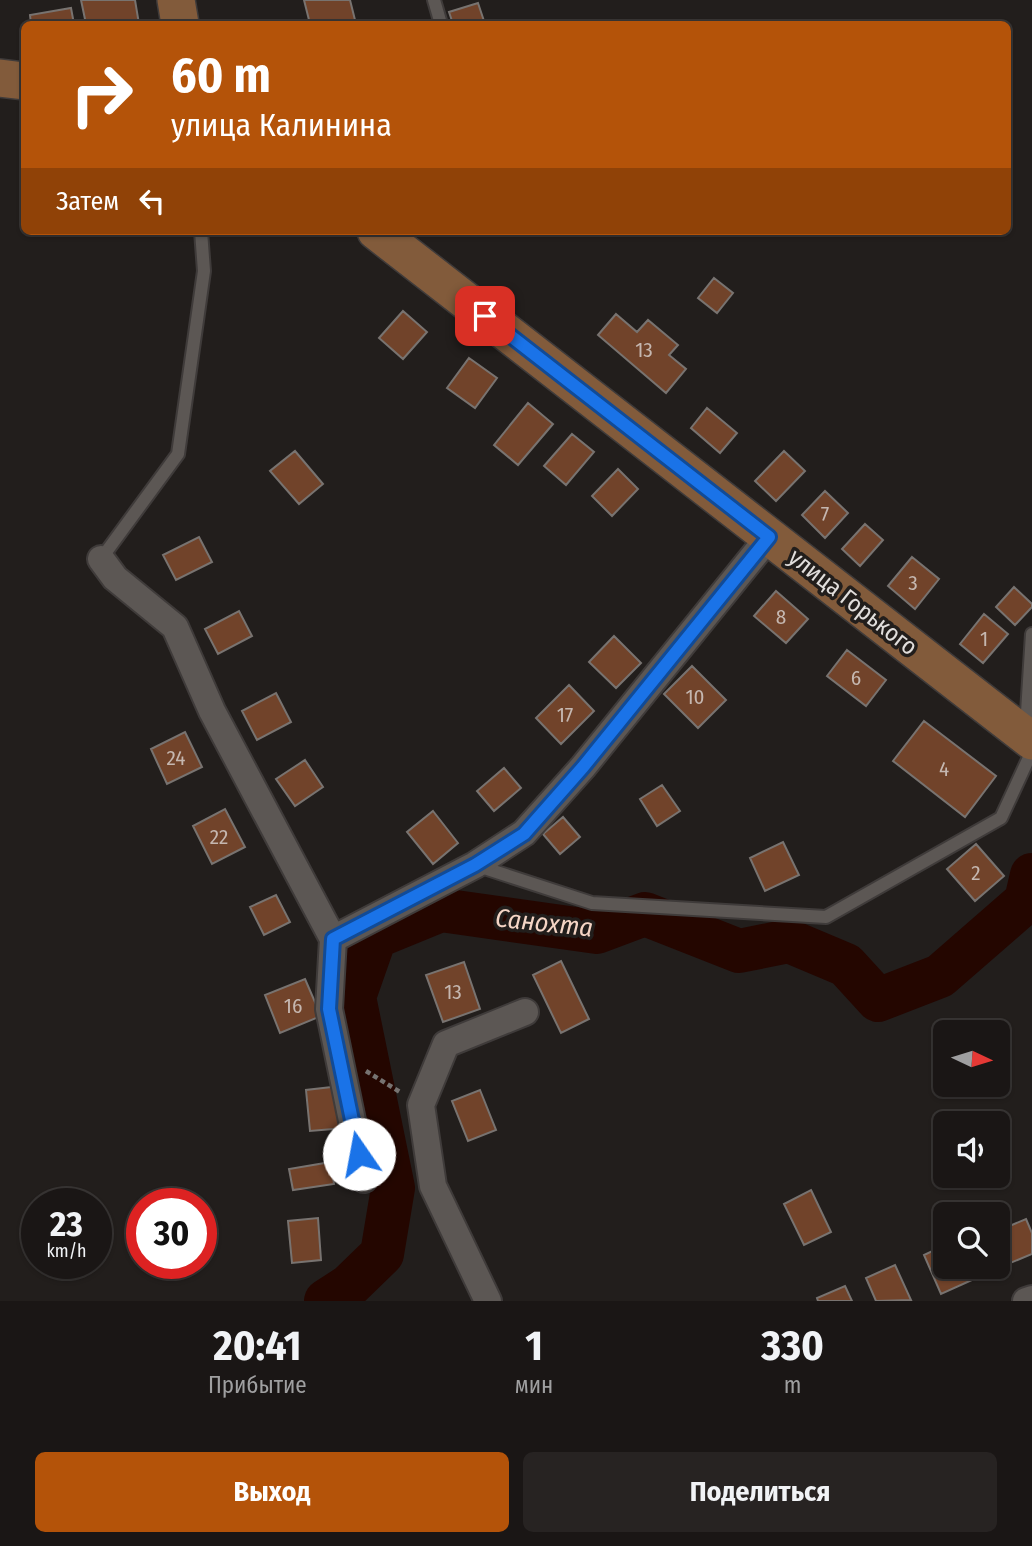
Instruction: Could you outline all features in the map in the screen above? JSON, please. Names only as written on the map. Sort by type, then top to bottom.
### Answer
[{"type":"street","points":[[176,0],[180,21]]},
{"type":"street","points":[[0,78],[21,81]]},
{"type":"street","name":"улица Горького","points":[[381,235],[1030,742]]},
{"type":"street","points":[[333,939],[475,865],[524,834],[583,767],[769,537]]},
{"type":"street","points":[[101,559],[115,578],[175,627],[212,711],[333,939],[329,1009],[364,1179]]},
{"type":"street","points":[[488,1301],[433,1186],[421,1105],[446,1044],[525,1012]]},
{"type":"street","points":[[1026,1301],[1032,1299]]},
{"type":"lane","points":[[435,0],[439,21]]},
{"type":"lane","points":[[101,559],[178,454],[204,271],[201,235]]},
{"type":"lane","points":[[475,865],[592,903],[826,917],[1001,818],[1030,742],[1032,634]]},
{"type":"path","points":[[338,1054],[421,1105]]},
{"type":"building","points":[[81,0],[135,0],[138,21],[85,21]]},
{"type":"building","points":[[304,0],[350,0],[355,21],[309,21]]},
{"type":"building","points":[[478,3],[484,21],[452,21],[449,12]]},
{"type":"building","points":[[71,8],[73,21],[31,21],[30,15]]},
{"type":"building","points":[[714,278],[733,293],[717,313],[698,298]]},
{"type":"building","points":[[403,311],[427,332],[403,359],[379,338]]},
{"type":"building","points":[[616,314],[637,332],[648,320],[678,345],[669,355],[686,369],[666,393],[598,335]]},
{"type":"building","points":[[469,358],[497,378],[475,408],[447,388]]},
{"type":"building","points":[[528,403],[553,424],[518,465],[494,445]]},
{"type":"building","points":[[707,408],[737,433],[720,453],[691,428]]},
{"type":"building","points":[[572,434],[594,452],[566,485],[544,466]]},
{"type":"building","points":[[295,451],[323,484],[299,504],[270,471]]},
{"type":"building","points":[[784,451],[805,471],[776,501],[755,481]]},
{"type":"building","points":[[618,469],[638,489],[612,516],[592,496]]},
{"type":"building","points":[[825,491],[848,513],[825,538],[802,515]]},
{"type":"building","points":[[865,524],[883,540],[860,566],[842,549]]},
{"type":"building","points":[[199,537],[212,562],[176,580],[163,555]]},
{"type":"building","points":[[912,557],[939,579],[915,609],[888,586]]},
{"type":"building","points":[[1014,587],[1032,604],[1015,625],[996,607]]},
{"type":"building","points":[[776,591],[808,619],[786,643],[754,616]]},
{"type":"building","points":[[239,611],[252,636],[218,654],[205,629]]},
{"type":"building","points":[[984,614],[1008,634],[983,663],[960,644]]},
{"type":"building","points":[[614,636],[641,663],[616,688],[589,662]]},
{"type":"building","points":[[847,650],[886,680],[866,706],[827,676]]},
{"type":"building","points":[[692,666],[726,700],[698,728],[664,694]]},
{"type":"building","points":[[569,685],[594,711],[561,744],[536,718]]},
{"type":"building","points":[[276,693],[291,722],[257,740],[242,711]]},
{"type":"building","points":[[924,721],[996,776],[965,817],[893,761]]},
{"type":"building","points":[[185,732],[202,767],[167,784],[151,749]]},
{"type":"building","points":[[305,760],[323,787],[295,806],[276,779]]},
{"type":"building","points":[[504,768],[521,788],[494,811],[477,791]]},
{"type":"building","points":[[662,785],[680,811],[657,826],[640,799]]},
{"type":"building","points":[[225,809],[245,847],[212,864],[193,826]]},
{"type":"building","points":[[433,811],[458,843],[433,864],[407,832]]},
{"type":"building","points":[[563,817],[580,837],[560,854],[543,834]]},
{"type":"building","points":[[783,842],[799,875],[765,891],[750,858]]},
{"type":"building","points":[[976,844],[1004,876],[975,901],[947,869]]},
{"type":"building","points":[[276,895],[290,922],[264,935],[250,907]]},
{"type":"building","points":[[561,961],[589,1019],[561,1033],[533,975]]},
{"type":"building","points":[[464,962],[480,1009],[443,1022],[426,975]]},
{"type":"building","points":[[305,979],[321,1016],[280,1033],[265,995]]},
{"type":"building","points":[[340,1086],[345,1128],[310,1131],[306,1090]]},
{"type":"building","points":[[480,1090],[496,1130],[468,1141],[452,1101]]},
{"type":"building","points":[[331,1162],[334,1184],[293,1190],[289,1169]]},
{"type":"building","points":[[811,1190],[831,1232],[804,1245],[784,1204]]},
{"type":"building","points":[[318,1218],[321,1260],[292,1263],[288,1221]]},
{"type":"building","points":[[1026,1219],[1032,1233],[1032,1254],[1010,1263],[1010,1226]]},
{"type":"building","points":[[933,1251],[933,1276],[924,1255]]},
{"type":"building","points":[[895,1265],[911,1300],[876,1301],[866,1278]]},
{"type":"building","points":[[934,1279],[972,1279],[972,1280],[941,1294]]},
{"type":"building","points":[[845,1286],[852,1301],[818,1301],[817,1298]]},
{"type":"waterway","name":"Санохта","points":[[326,1301],[349,1286],[382,1254],[393,1188],[354,997],[375,937],[441,910],[597,932],[645,914],[739,951],[789,941],[846,965],[878,1000],[940,976],[1026,901],[1032,875]]},
{"type":"route","points":[[359,1154],[329,1009],[333,939],[475,865],[524,834],[583,767],[769,537],[485,316]]}]
